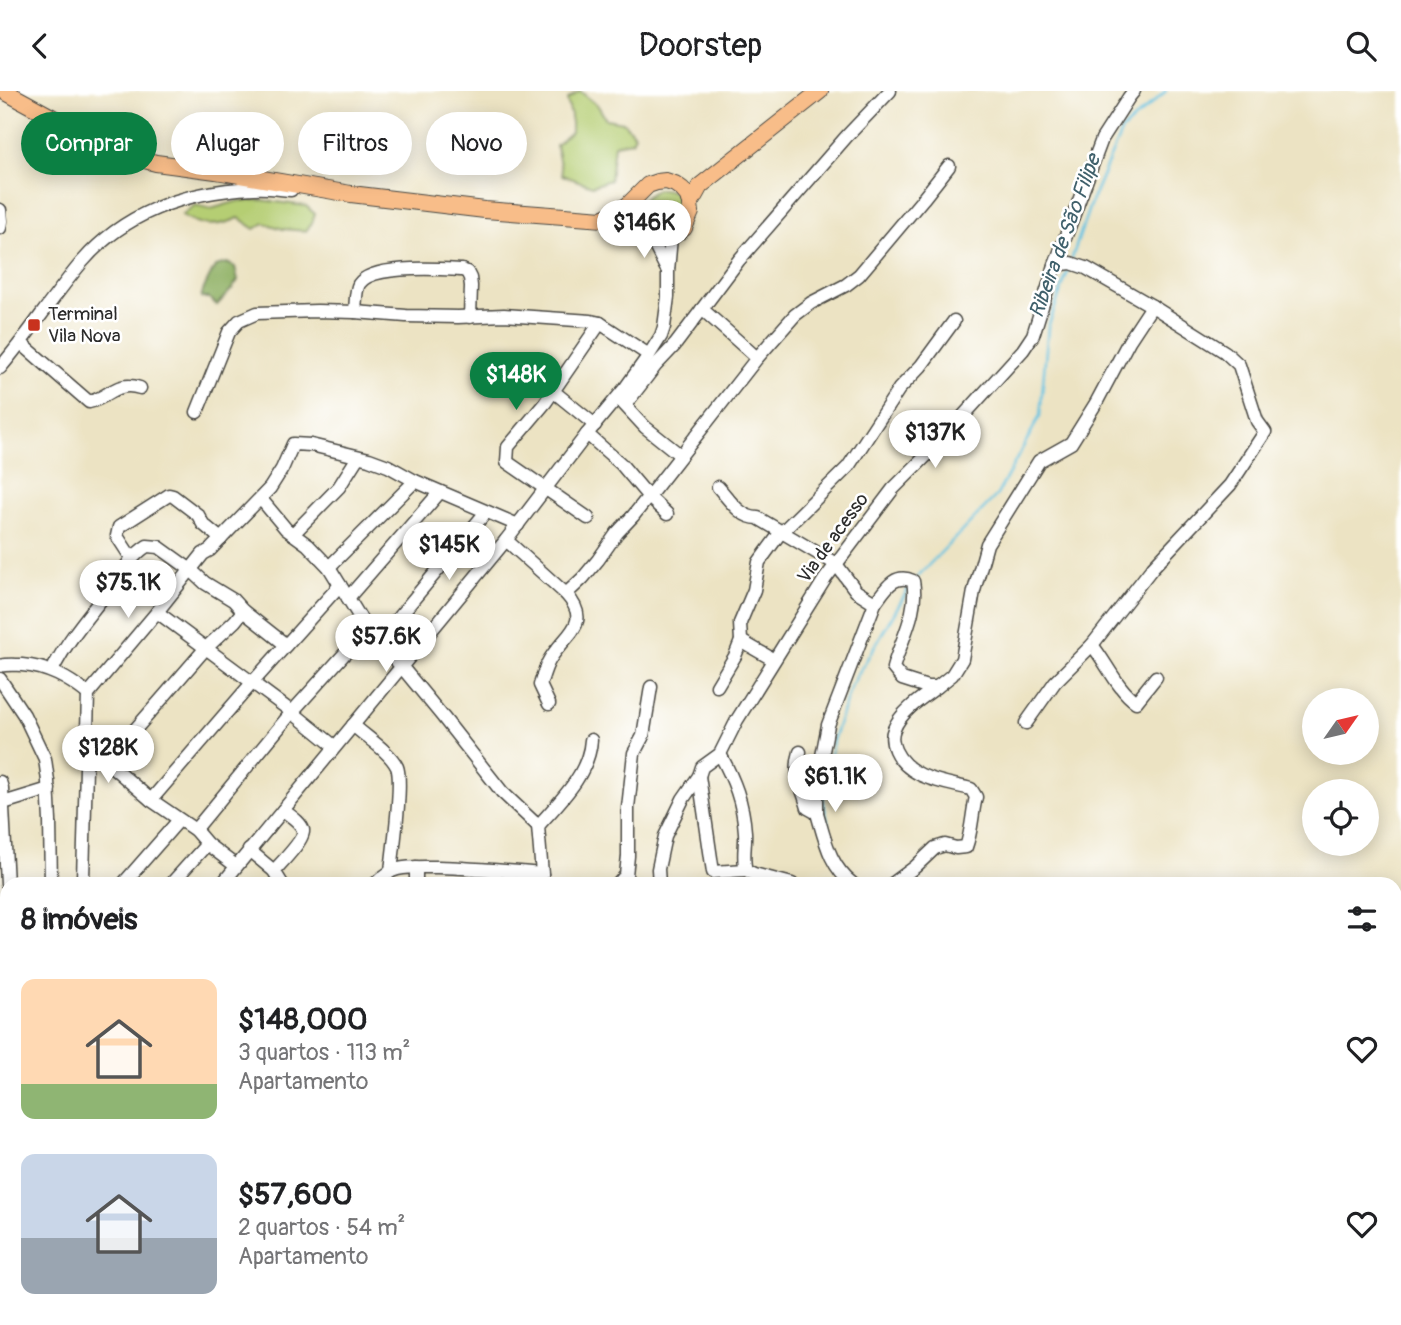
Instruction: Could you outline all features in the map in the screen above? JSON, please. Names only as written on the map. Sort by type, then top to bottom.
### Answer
[{"type":"main road","points":[[4,91],[130,156],[156,163],[351,194],[485,210],[603,219],[662,238],[678,233],[689,221],[691,204],[700,186],[820,91]]},
{"type":"main road","points":[[603,219],[627,206],[648,185],[657,181],[675,184],[688,196],[691,204]]},
{"type":"main road","points":[[682,189],[700,186]]},
{"type":"main road","points":[[636,198],[635,216],[646,232]]},
{"type":"street","points":[[227,877],[506,540],[591,430],[675,345],[739,260],[890,91]]},
{"type":"street","name":"Via de acesso","points":[[659,877],[665,836],[683,799],[702,767],[720,754],[737,720],[795,625],[836,564],[892,489],[935,447],[1023,350],[1033,335],[1055,265],[1102,139],[1134,91]]},
{"type":"street","points":[[566,594],[583,578],[757,358],[796,315],[859,275],[949,166]]},
{"type":"street","points":[[0,368],[82,262],[103,241],[153,209],[188,197],[255,188],[351,194]]},
{"type":"street","points":[[0,210],[0,228]]},
{"type":"street","points":[[646,232],[668,271]]},
{"type":"street","points":[[622,401],[664,327],[671,237]]},
{"type":"street","points":[[1026,723],[1055,682],[1092,645],[1153,567],[1230,485],[1265,432],[1257,421],[1239,365],[1225,352],[1086,268],[1071,263],[1055,265]]},
{"type":"street","points":[[355,312],[357,288],[365,278],[392,270],[462,270],[467,272],[470,278],[470,317]]},
{"type":"street","points":[[901,877],[935,848],[945,845],[966,847],[976,796],[971,789],[917,774],[902,762],[892,738],[894,727],[908,709],[952,675],[962,659],[974,591],[987,544],[1039,461],[1071,443],[1152,306]]},
{"type":"street","points":[[702,309],[757,358]]},
{"type":"street","points":[[197,412],[229,332],[239,321],[257,313],[317,311],[406,316],[504,315],[592,321],[600,323],[649,355]]},
{"type":"street","points":[[717,687],[741,641],[740,623],[754,590],[759,562],[782,532],[848,467],[899,389],[921,366],[954,321]]},
{"type":"street","points":[[588,518],[507,462],[506,455],[508,447],[553,391],[600,323]]},
{"type":"street","points":[[21,344],[89,402],[122,386],[130,384],[139,388]]},
{"type":"street","points":[[553,391],[648,496],[667,513]]},
{"type":"street","points":[[622,401],[645,427],[681,454]]},
{"type":"street","points":[[83,877],[88,694],[203,554],[261,499],[282,469],[293,444],[311,445],[369,459],[518,525]]},
{"type":"street","points":[[293,534],[339,487],[358,457]]},
{"type":"street","points":[[329,567],[415,481]]},
{"type":"street","points":[[718,487],[749,518],[758,518],[836,564],[856,591],[874,603]]},
{"type":"street","points":[[348,598],[440,492]]},
{"type":"street","points":[[132,559],[117,537],[119,527],[169,495],[198,515],[221,539]]},
{"type":"street","points":[[261,499],[286,530],[308,545],[329,567],[367,629],[401,666],[502,792],[538,826],[541,877]]},
{"type":"street","points":[[378,642],[486,512]]},
{"type":"street","points":[[506,540],[566,594],[575,604],[579,615],[572,630],[550,659],[540,685],[549,704]]},
{"type":"street","points":[[52,671],[83,623],[132,559],[147,546],[159,547],[205,583],[233,600],[286,645]]},
{"type":"street","points":[[843,877],[831,858],[817,813],[817,782],[828,725],[874,603],[893,580],[906,577],[913,581],[916,594],[893,668],[902,679],[927,687],[937,687]]},
{"type":"street","points":[[151,800],[340,585]]},
{"type":"street","points":[[107,762],[205,649],[243,611]]},
{"type":"street","points":[[157,612],[334,746]]},
{"type":"street","points":[[195,830],[292,712],[367,629]]},
{"type":"street","points":[[741,641],[774,660]]},
{"type":"street","points":[[1092,645],[1133,701],[1136,702],[1156,677]]},
{"type":"street","points":[[0,666],[35,666],[52,671],[72,681],[88,694]]},
{"type":"street","points":[[0,679],[24,715],[45,759],[49,789],[51,877]]},
{"type":"street","points":[[624,877],[628,856],[628,808],[634,753],[643,736],[651,687]]},
{"type":"street","points":[[353,726],[391,758],[398,769],[391,871]]},
{"type":"street","points":[[538,826],[579,775],[590,754],[591,740]]},
{"type":"street","points":[[87,745],[151,800],[195,830],[207,844],[236,866]]},
{"type":"street","points":[[800,752],[796,765],[797,777],[808,808],[817,813]]},
{"type":"street","points":[[720,754],[741,799],[746,870]]},
{"type":"street","points":[[699,776],[713,872],[746,870],[765,877]]},
{"type":"street","points":[[0,782],[7,877]]},
{"type":"street","points":[[2,803],[49,789]]},
{"type":"street","points":[[274,871],[302,838],[303,831],[299,823],[283,810]]},
{"type":"street","points":[[129,877],[179,820]]},
{"type":"street","points":[[177,877],[207,844]]},
{"type":"street","points":[[249,850],[278,877]]},
{"type":"street","points":[[416,867],[416,877]]},
{"type":"street","points":[[382,877],[391,871],[416,867],[464,868],[527,877]]},
{"type":"green space","points":[[580,91],[598,106],[606,119],[623,122],[635,135],[632,141],[614,144],[610,180],[592,186],[562,175],[556,145],[571,132],[567,100]]},
{"type":"green space","points":[[658,189],[673,192],[682,205],[679,225],[666,233],[646,226],[640,214],[643,199]]},
{"type":"green space","points":[[261,200],[306,206],[315,214],[312,223],[306,231],[283,229],[264,223],[255,229],[239,218],[210,225],[182,215],[195,205],[211,209],[238,201]]},
{"type":"green space","points":[[227,263],[235,267],[238,280],[232,289],[217,305],[209,298],[201,298],[215,266]]},
{"type":"waterway","name":"Ribeira de São Filipe","points":[[1072,258],[1091,202],[1122,130],[1166,91]]},
{"type":"waterway","name":"Ribeira de São Filipe","points":[[917,577],[997,495],[1040,416],[1048,327],[1069,268]]},
{"type":"waterway","name":"Ribeira de São Filipe","points":[[831,838],[823,799],[833,740],[851,686],[909,588]]},
{"type":"place","name":"Terminal Vila Nova","points":[[34,325]]}]
